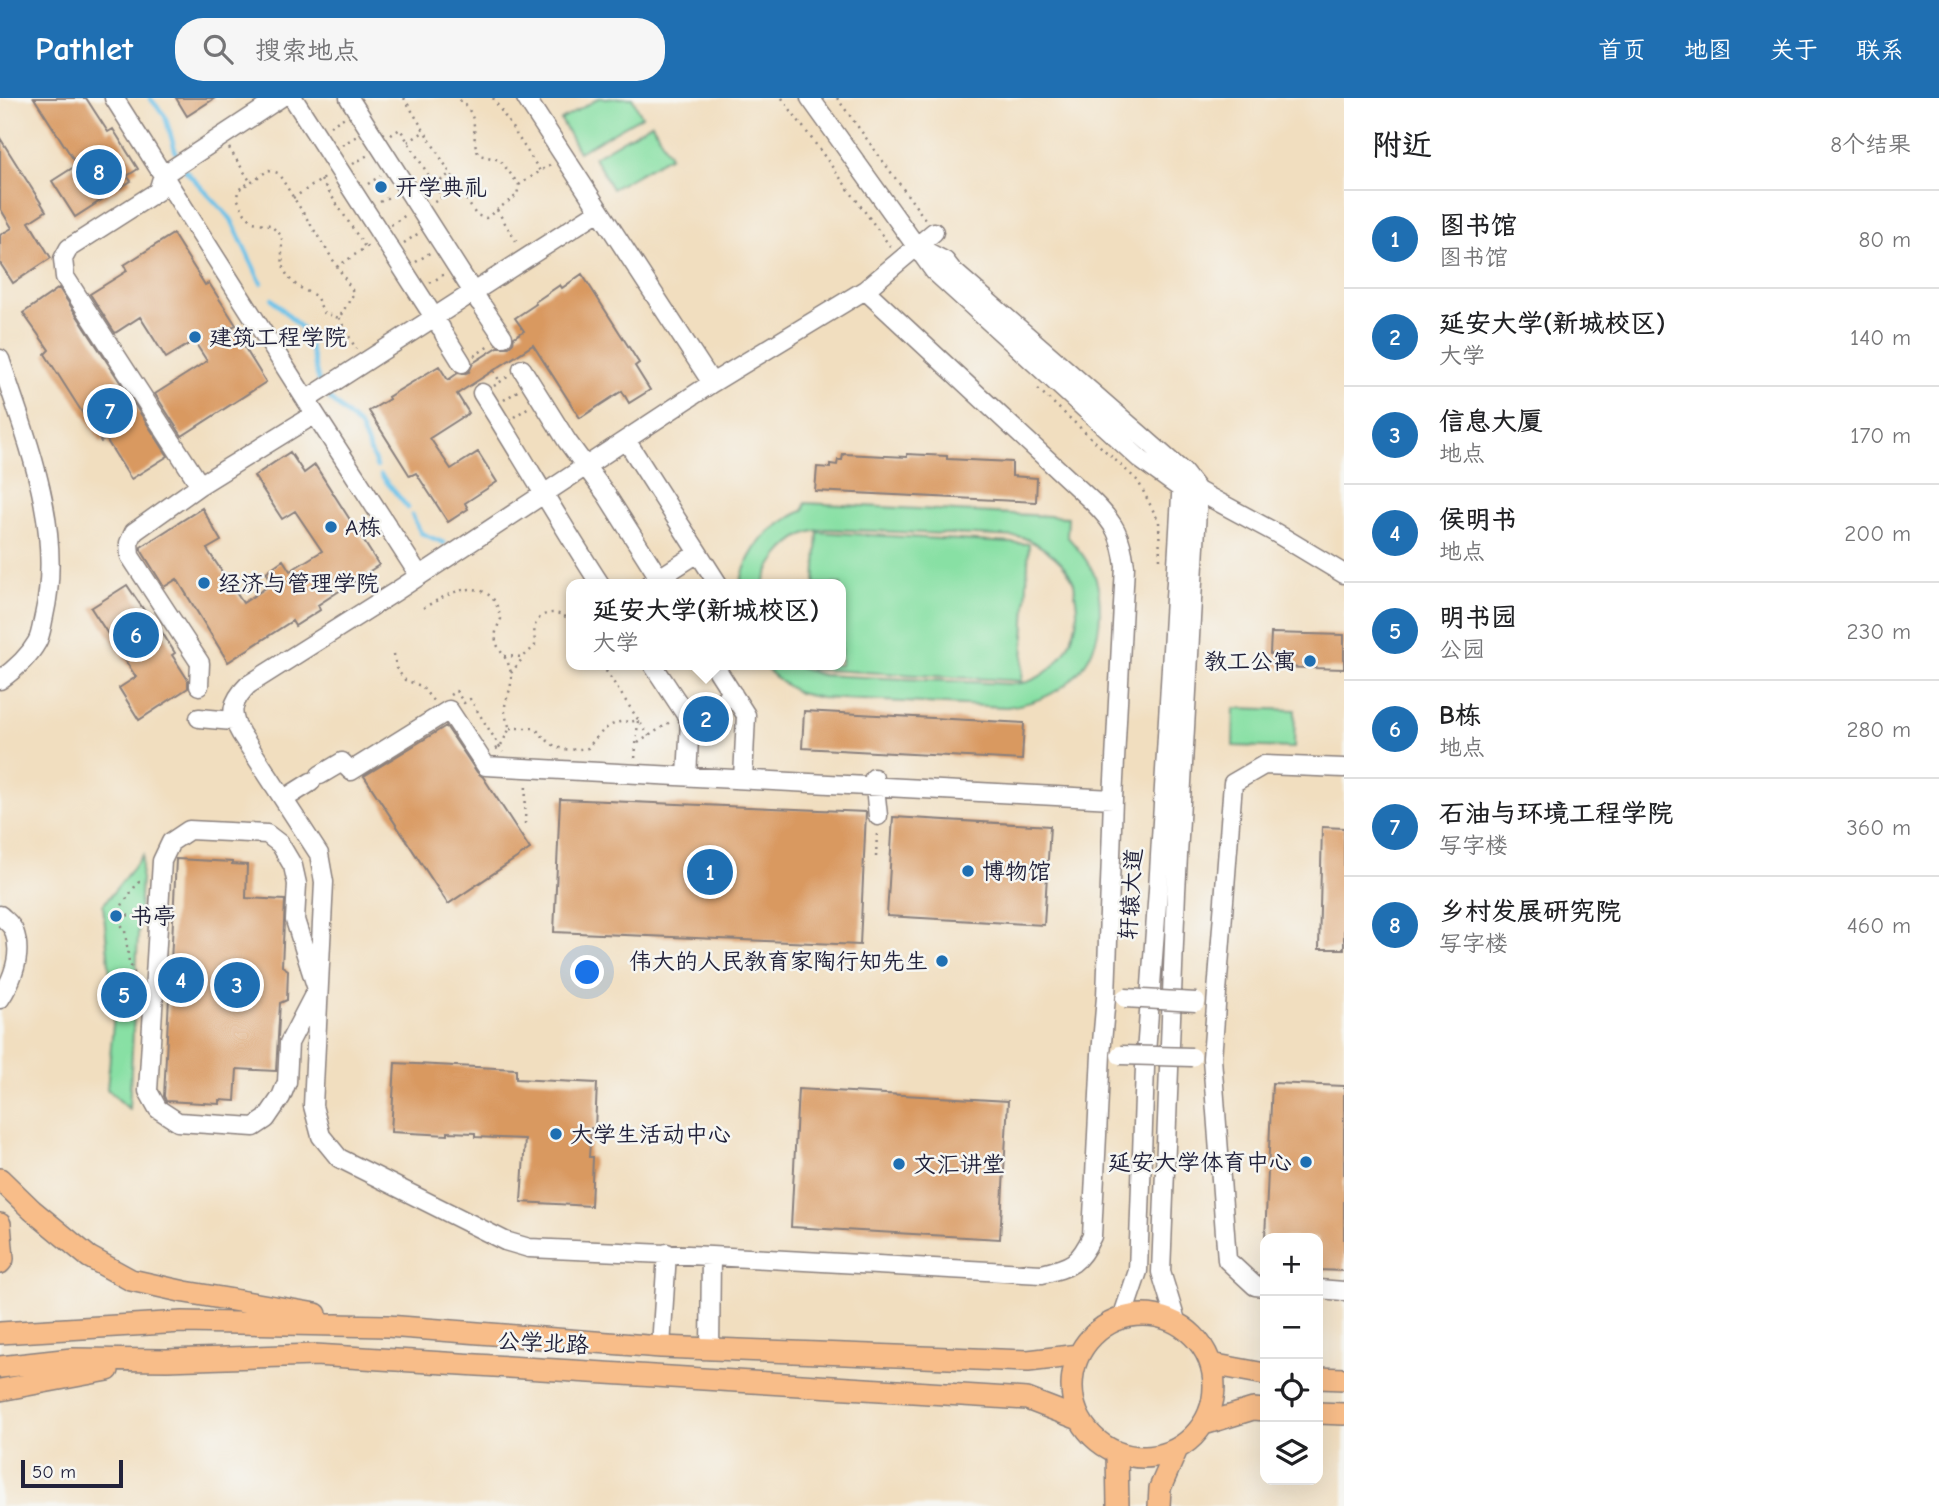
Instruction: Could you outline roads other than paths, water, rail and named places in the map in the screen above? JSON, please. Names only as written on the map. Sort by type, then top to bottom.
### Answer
[{"type":"main road","points":[[0,1179],[32,1210],[89,1257],[131,1280],[387,1326]]},
{"type":"main road","points":[[0,1224],[3,1259],[0,1263]]},
{"type":"main road","points":[[1150,1315],[1177,1324],[1192,1334],[1203,1348],[1210,1364],[1213,1395],[1203,1424],[1192,1438],[1177,1449],[1148,1458],[1117,1453],[1102,1445],[1079,1419],[1072,1387],[1079,1355],[1090,1339],[1104,1326],[1122,1318],[1150,1315]]},
{"type":"main road","name":"公学北路","points":[[0,1333],[182,1322],[387,1326],[661,1348],[1028,1361],[1079,1355]]},
{"type":"main road","name":"公学北路","points":[[0,1367],[72,1359],[167,1360],[315,1355],[1027,1399],[1079,1419]]},
{"type":"main road","points":[[0,1390],[167,1360]]},
{"type":"main road","points":[[1210,1364],[1260,1374]]},
{"type":"main road","points":[[1323,1377],[1344,1379]]},
{"type":"main road","points":[[1203,1424],[1253,1409],[1260,1410]]},
{"type":"main road","points":[[1323,1413],[1344,1414]]},
{"type":"main road","points":[[1159,1506],[1160,1488],[1177,1449]]},
{"type":"main road","points":[[1117,1453],[1118,1506]]},
{"type":"street","points":[[114,98],[419,575]]},
{"type":"street","points":[[200,485],[65,277],[63,259],[69,248],[158,191],[163,175],[281,98]]},
{"type":"street","points":[[293,98],[462,363]]},
{"type":"street","points":[[526,98],[712,383]]},
{"type":"street","points":[[810,98],[934,271],[1140,459],[1276,533],[1344,574]]},
{"type":"street","points":[[353,104],[503,337]]},
{"type":"street","points":[[200,686],[200,663],[130,556],[129,543],[134,532],[310,407],[364,363],[440,327],[479,301],[526,258],[599,211]]},
{"type":"street","points":[[865,290],[1102,510],[1110,519],[1122,543],[1125,566],[1106,998],[1092,1236],[1083,1256],[1065,1268],[1042,1274],[530,1248],[505,1241],[339,1158],[321,1136],[313,1106],[324,882],[318,854],[233,722],[234,706],[239,694],[247,685],[712,383],[865,290],[934,232]]},
{"type":"street","points":[[0,359],[36,470],[44,506],[49,530],[50,592],[38,640],[18,666],[0,680]]},
{"type":"street","points":[[526,376],[606,494],[656,579]]},
{"type":"street","points":[[486,400],[597,579]]},
{"type":"street","points":[[626,440],[715,579]]},
{"type":"street","name":"轩辕大道","points":[[1122,1318],[1138,1271],[1145,1067],[1187,484]]},
{"type":"street","name":"轩辕大道","points":[[1177,1324],[1161,1272],[1187,484]]},
{"type":"street","points":[[662,579],[698,553]]},
{"type":"street","points":[[663,670],[687,717],[687,776]]},
{"type":"street","points":[[717,670],[746,715],[743,779]]},
{"type":"street","points":[[687,717],[733,694]]},
{"type":"street","points":[[292,794],[342,762],[351,771],[449,710],[486,766],[743,779],[875,782],[1113,799]]},
{"type":"street","points":[[199,718],[233,722]]},
{"type":"street","points":[[1260,1286],[1255,1286],[1227,1260],[1212,1058],[1233,783],[1264,765],[1344,768]]},
{"type":"street","points":[[875,782],[878,816]]},
{"type":"street","points":[[189,830],[267,834],[280,844],[293,866],[297,884],[295,920],[317,989],[289,1043],[287,1082],[281,1097],[266,1119],[254,1127],[178,1122],[158,1109],[148,1091],[162,861],[171,842],[189,830]]},
{"type":"street","points":[[0,915],[13,929],[18,947],[15,973],[0,999]]},
{"type":"street","points":[[1106,998],[1216,1004]]},
{"type":"street","points":[[1101,1054],[1212,1058]]},
{"type":"street","points":[[661,1348],[667,1253]]},
{"type":"street","points":[[710,1350],[711,1256]]},
{"type":"street","points":[[1323,1289],[1344,1291]]},
{"type":"waterway","points":[[150,98],[165,116],[176,153]]},
{"type":"waterway","points":[[185,170],[231,219],[261,283]]},
{"type":"waterway","points":[[272,299],[307,334],[319,382]]},
{"type":"waterway","points":[[330,399],[360,427],[377,467]]},
{"type":"waterway","points":[[381,475],[408,508]]},
{"type":"waterway","points":[[412,515],[421,533],[444,543]]},
{"type":"place","name":"乡村发展研究院","points":[[99,172]]},
{"type":"place","name":"开学典礼","points":[[381,187]]},
{"type":"place","name":"建筑工程学院","points":[[195,337]]},
{"type":"place","name":"石油与环境工程学院","points":[[110,411]]},
{"type":"place","name":"A栋","points":[[331,527]]},
{"type":"place","name":"经济与管理学院","points":[[204,583]]},
{"type":"place","name":"B栋","points":[[136,635]]},
{"type":"place","name":"教工公寓","points":[[1310,661]]},
{"type":"place","name":"延安大学(新城校区)","points":[[706,719]]},
{"type":"place","name":"博物馆","points":[[968,871]]},
{"type":"place","name":"图书馆","points":[[710,872]]},
{"type":"place","name":"书亭","points":[[116,916]]},
{"type":"place","name":"伟大的人民教育家陶行知先生","points":[[942,961]]},
{"type":"place","name":"侯明书","points":[[181,980]]},
{"type":"place","name":"信息大厦","points":[[237,985]]},
{"type":"place","name":"明书园","points":[[124,995]]},
{"type":"place","name":"大学生活动中心","points":[[556,1134]]},
{"type":"place","name":"延安大学体育中心","points":[[1306,1162]]},
{"type":"place","name":"文汇讲堂","points":[[899,1164]]}]
